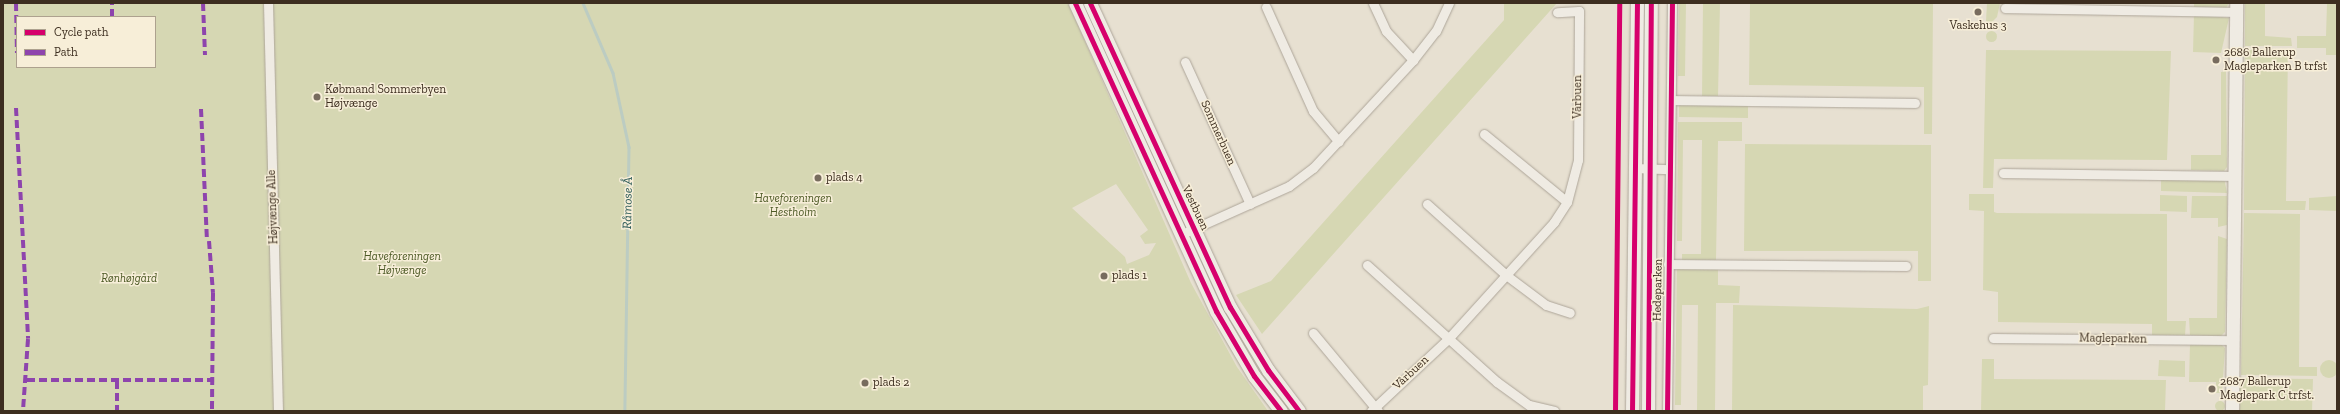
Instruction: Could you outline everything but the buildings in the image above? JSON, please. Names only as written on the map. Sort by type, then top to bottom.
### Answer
[{"type":"street","name":"Højvænge Alle","points":[[268,3],[278,411]]},
{"type":"street","name":"Vestbuen","points":[[1075,3],[1216,311],[1254,376],[1281,411]]},
{"type":"street","name":"Vestbuen","points":[[1090,3],[1230,307],[1268,370],[1299,411]]},
{"type":"street","points":[[1373,3],[1386,31],[1413,60]]},
{"type":"street","points":[[1182,234],[1289,186],[1313,168],[1339,142],[1413,60],[1436,31],[1449,3]]},
{"type":"street","points":[[1632,411],[1637,3]]},
{"type":"street","points":[[1648,411],[1651,3]]},
{"type":"street","name":"Hedeparken","points":[[1667,411],[1672,3]]},
{"type":"street","points":[[1266,7],[1313,111],[1339,142]]},
{"type":"street","points":[[2006,8],[2236,8],[2232,411]]},
{"type":"street","name":"Vårbuen","points":[[1313,333],[1374,410],[1448,339],[1554,222],[1567,202],[1578,160],[1579,11],[1557,12]]},
{"type":"street","name":"Sommerbuen","points":[[1185,62],[1250,204]]},
{"type":"street","points":[[1671,100],[1915,102]]},
{"type":"street","points":[[1484,134],[1567,202]]},
{"type":"street","points":[[1634,168],[1670,169]]},
{"type":"street","points":[[2003,173],[2234,176]]},
{"type":"street","points":[[1427,204],[1506,275],[1546,305],[1570,313]]},
{"type":"street","name":"Hedeparken","points":[[1668,264],[1906,266]]},
{"type":"street","points":[[1367,265],[1496,382],[1529,405],[1554,411]]},
{"type":"street","name":"Magleparken","points":[[1993,338],[2232,340]]},
{"type":"green space","points":[[3,3],[1068,3],[1191,283],[1237,367],[1268,411],[3,411]],"holes":[[[1116,184],[1148,230],[1140,236],[1145,244],[1156,243],[1149,255],[1127,264],[1125,257],[1072,208]]]},
{"type":"green space","points":[[1504,3],[1557,3],[1262,334],[1236,295],[1271,281],[1504,20]]},
{"type":"green space","points":[[1679,3],[1686,3],[1685,76],[1678,76]]},
{"type":"green space","points":[[1703,3],[1720,3],[1718,96],[1702,96]]},
{"type":"green space","points":[[1750,3],[1933,3],[1932,134],[1924,134],[1924,87],[1749,85]]},
{"type":"green space","points":[[1987,3],[2000,3],[1997,17],[1990,24],[1986,21]]},
{"type":"green space","points":[[2194,3],[2229,3],[2226,8],[2194,7]]},
{"type":"green space","points":[[2245,3],[2265,3],[2265,36],[2291,38],[2292,46],[2245,46]]},
{"type":"green space","points":[[2327,3],[2337,3],[2337,55],[2326,55],[2326,48],[2297,48],[2297,36],[2326,36]]},
{"type":"green space","points":[[2194,14],[2229,18],[2221,53],[2193,52]]},
{"type":"green space","points":[[1991,30],[1995,32],[1997,36],[1995,40],[1991,42],[1987,40],[1985,36],[1987,32]]},
{"type":"green space","points":[[2288,49],[2286,201],[2306,201],[2305,210],[2244,210],[2245,50]]},
{"type":"green space","points":[[1986,50],[2171,51],[2167,160],[1994,159],[1993,188],[1983,188]]},
{"type":"green space","points":[[2226,71],[2227,167],[2224,171],[2191,170],[2191,155],[2221,155],[2221,72]]},
{"type":"green space","points":[[1679,103],[1748,104],[1748,118],[1679,117]]},
{"type":"green space","points":[[1678,122],[1742,122],[1742,141],[1718,141],[1716,260],[1682,260],[1682,254],[1701,254],[1702,140],[1683,140],[1682,241],[1677,241]]},
{"type":"green space","points":[[1745,144],[1931,145],[1931,281],[1918,281],[1918,251],[1744,251]]},
{"type":"green space","points":[[2161,178],[2224,178],[2227,193],[2161,191]]},
{"type":"green space","points":[[1969,194],[1994,194],[1994,212],[1997,213],[2167,214],[2167,321],[2186,321],[2185,335],[2152,335],[2152,324],[1998,322],[1998,292],[1983,290],[1984,211],[1969,210]]},
{"type":"green space","points":[[2160,195],[2187,196],[2187,212],[2160,211]]},
{"type":"green space","points":[[2192,196],[2227,196],[2227,225],[2218,227],[2218,218],[2191,218]]},
{"type":"green space","points":[[2337,196],[2337,211],[2309,210],[2309,198]]},
{"type":"green space","points":[[2244,213],[2300,214],[2299,367],[2317,367],[2317,376],[2241,375]]},
{"type":"green space","points":[[2218,236],[2227,239],[2225,332],[2221,336],[2190,335],[2189,318],[2217,318]]},
{"type":"green space","points":[[1677,268],[1718,268],[1718,285],[1740,286],[1739,303],[1716,303],[1715,411],[1697,411],[1698,305],[1682,305],[1681,405],[1675,405]]},
{"type":"green space","points":[[1733,305],[1917,309],[1929,306],[1928,385],[1923,386],[1923,411],[1732,411]]},
{"type":"green space","points":[[2190,344],[2221,344],[2225,348],[2222,393],[2216,393],[2216,382],[2189,382]]},
{"type":"green space","points":[[1982,359],[1994,359],[1994,379],[2166,380],[2165,411],[1981,411]]},
{"type":"green space","points":[[2159,360],[2185,361],[2185,377],[2158,376]]},
{"type":"green space","points":[[2329,360],[2335,363],[2338,369],[2335,375],[2329,378],[2323,375],[2320,369],[2323,363]]},
{"type":"green space","points":[[2240,378],[2313,379],[2312,411],[2240,411]]},
{"type":"green space","points":[[2218,401],[2222,401],[2224,402],[2224,410],[2218,411],[2215,408],[2215,404]]},
{"type":"waterway","name":"Råmose Å","points":[[583,3],[613,73],[629,147],[625,411]]},
{"type":"marked path","points":[[16,3],[16,16]]},
{"type":"marked path","points":[[112,3],[112,16]]},
{"type":"marked path","points":[[203,3],[205,55]]},
{"type":"marked path","points":[[16,108],[28,339],[23,411]]},
{"type":"marked path","points":[[201,109],[207,241]]},
{"type":"marked path","points":[[209,241],[213,293],[212,411]]},
{"type":"marked path","points":[[27,380],[213,380]]},
{"type":"marked path","points":[[117,381],[117,411]]},
{"type":"cycle path","points":[[1075,3],[1216,311],[1254,376],[1281,411]]},
{"type":"cycle path","points":[[1090,3],[1230,307],[1268,370],[1299,411]]},
{"type":"cycle path","points":[[1615,411],[1619,3]]},
{"type":"cycle path","points":[[1632,411],[1637,3]]},
{"type":"cycle path","points":[[1648,411],[1651,3]]},
{"type":"cycle path","points":[[1667,411],[1672,3]]},
{"type":"place","name":"Vaskehus 3","points":[[1978,12]]},
{"type":"place","name":"2686 Ballerup Magleparken B trfst","points":[[2216,60]]},
{"type":"place","name":"Købmand Sommerbyen Højvænge","points":[[317,97]]},
{"type":"place","name":"plads 4","points":[[818,178]]},
{"type":"place","name":"plads 1","points":[[1104,276]]},
{"type":"place","name":"plads 2","points":[[865,383]]},
{"type":"place","name":"2687 Ballerup Maglepark C trfst.","points":[[2212,389]]},
{"type":"park label","name":"Haveforeningen Hestholm","points":[[793,206]]},
{"type":"park label","name":"Haveforeningen Højvænge","points":[[402,264]]},
{"type":"park label","name":"Rønhøjgård","points":[[129,279]]}]
